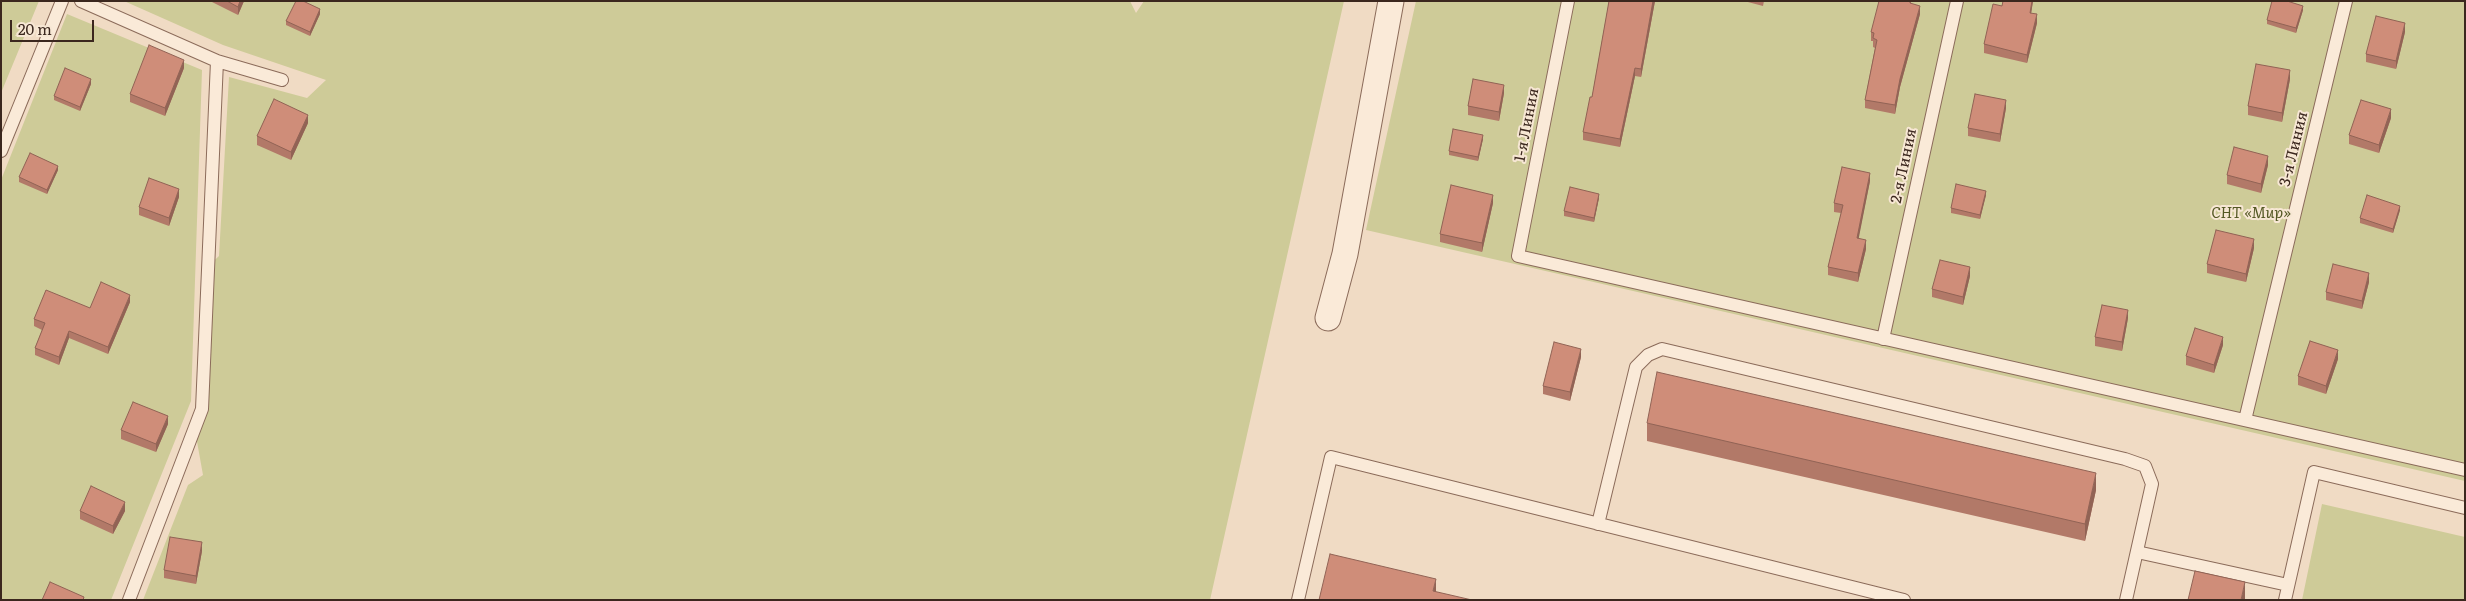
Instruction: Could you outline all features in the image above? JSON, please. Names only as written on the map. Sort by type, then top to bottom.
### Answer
[{"type":"street","points":[[1328,318],[1345,254],[1391,1]]},
{"type":"lane","points":[[1,151],[62,1]]},
{"type":"lane","points":[[81,1],[216,61],[282,80]]},
{"type":"lane","name":"1-я Линия","points":[[1568,1],[1518,256],[1883,339]]},
{"type":"lane","name":"2-я Линия","points":[[1883,339],[1957,1]]},
{"type":"lane","name":"3-я Линия","points":[[2245,420],[2346,1]]},
{"type":"lane","points":[[129,600],[202,409],[216,61]]},
{"type":"lane","points":[[1883,339],[2465,470]]},
{"type":"lane","points":[[1598,524],[1636,367],[1648,355],[1662,348],[2125,459],[2145,466],[2152,484],[2126,600]]},
{"type":"lane","points":[[1298,600],[1331,458],[1904,600]]},
{"type":"lane","points":[[2285,600],[2314,472],[2465,508]]},
{"type":"lane","points":[[2137,552],[2288,585]]},
{"type":"green space","points":[[1,1],[39,1],[1,93]]},
{"type":"green space","points":[[124,1],[1130,1],[1136,13],[1144,1],[1344,1],[1210,600],[143,600],[188,485],[203,475],[196,436],[202,272],[219,256],[229,77],[307,98],[326,80],[223,45]]},
{"type":"green space","name":"СНТ «Мир»","points":[[1416,1],[2465,1],[2465,481],[1366,230]]},
{"type":"green space","points":[[67,14],[202,70],[191,401],[111,600],[1,600],[1,180]]},
{"type":"green space","points":[[2322,504],[2465,537],[2465,600],[2302,600]]},
{"type":"building","points":[[227,1],[240,1],[238,7]]},
{"type":"building","points":[[296,1],[303,1],[320,9],[310,32],[286,21]]},
{"type":"building","points":[[1609,1],[1653,1],[1641,69],[1635,68],[1620,139],[1583,132],[1590,97],[1592,97]]},
{"type":"building","points":[[1879,1],[1910,1],[1910,3],[1920,6],[1900,79],[1895,105],[1865,100],[1877,40],[1873,38],[1874,33],[1871,32]]},
{"type":"building","points":[[2003,1],[2032,1],[2030,13],[2037,14],[2027,55],[1984,44],[1993,4],[2002,6]]},
{"type":"building","points":[[2272,1],[2287,1],[2303,6],[2296,28],[2267,20]]},
{"type":"building","points":[[2376,16],[2405,23],[2396,61],[2366,54]]},
{"type":"building","points":[[149,45],[184,60],[165,108],[130,94]]},
{"type":"building","points":[[2256,64],[2290,70],[2282,113],[2248,106]]},
{"type":"building","points":[[65,68],[91,79],[80,107],[54,96]]},
{"type":"building","points":[[1473,79],[1504,85],[1499,112],[1468,106]]},
{"type":"building","points":[[1975,94],[2006,100],[2000,134],[1968,128]]},
{"type":"building","points":[[274,99],[308,115],[291,152],[257,136]]},
{"type":"building","points":[[2361,100],[2391,109],[2379,145],[2349,135]]},
{"type":"building","points":[[1453,129],[1483,135],[1478,157],[1449,151]]},
{"type":"building","points":[[2234,147],[2268,156],[2261,184],[2227,175]]},
{"type":"building","points":[[30,153],[58,166],[47,190],[19,177]]},
{"type":"building","points":[[1842,167],[1870,173],[1857,238],[1866,240],[1858,273],[1828,267],[1843,205],[1834,203]]},
{"type":"building","points":[[149,178],[179,189],[169,218],[139,207]]},
{"type":"building","points":[[1956,184],[1986,191],[1980,215],[1951,208]]},
{"type":"building","points":[[1451,185],[1493,195],[1482,243],[1440,234]]},
{"type":"building","points":[[1570,187],[1599,194],[1594,218],[1564,211]]},
{"type":"building","points":[[2367,195],[2400,206],[2393,229],[2360,218]]},
{"type":"building","points":[[2216,230],[2254,239],[2246,274],[2207,264]]},
{"type":"building","points":[[1940,260],[1970,267],[1963,297],[1932,289]]},
{"type":"building","points":[[2333,264],[2369,273],[2362,301],[2326,292]]},
{"type":"building","points":[[101,282],[130,295],[108,347],[69,331],[59,357],[35,348],[45,323],[34,319],[46,290],[90,308]]},
{"type":"building","points":[[2102,305],[2128,310],[2122,342],[2095,337]]},
{"type":"building","points":[[2195,328],[2223,337],[2214,365],[2186,356]]},
{"type":"building","points":[[2310,341],[2338,350],[2326,386],[2298,376]]},
{"type":"building","points":[[1554,342],[1581,349],[1570,392],[1543,386]]},
{"type":"building","points":[[1657,372],[2096,473],[2085,524],[1647,423]]},
{"type":"building","points":[[133,402],[168,416],[156,444],[121,430]]},
{"type":"building","points":[[91,486],[125,502],[113,526],[80,511]]},
{"type":"building","points":[[170,537],[202,542],[196,576],[164,570]]},
{"type":"building","points":[[1330,554],[1436,579],[1433,591],[1472,600],[1319,600]]},
{"type":"building","points":[[2195,571],[2245,582],[2241,600],[2188,600]]},
{"type":"building","points":[[50,582],[84,597],[83,600],[42,600]]}]
